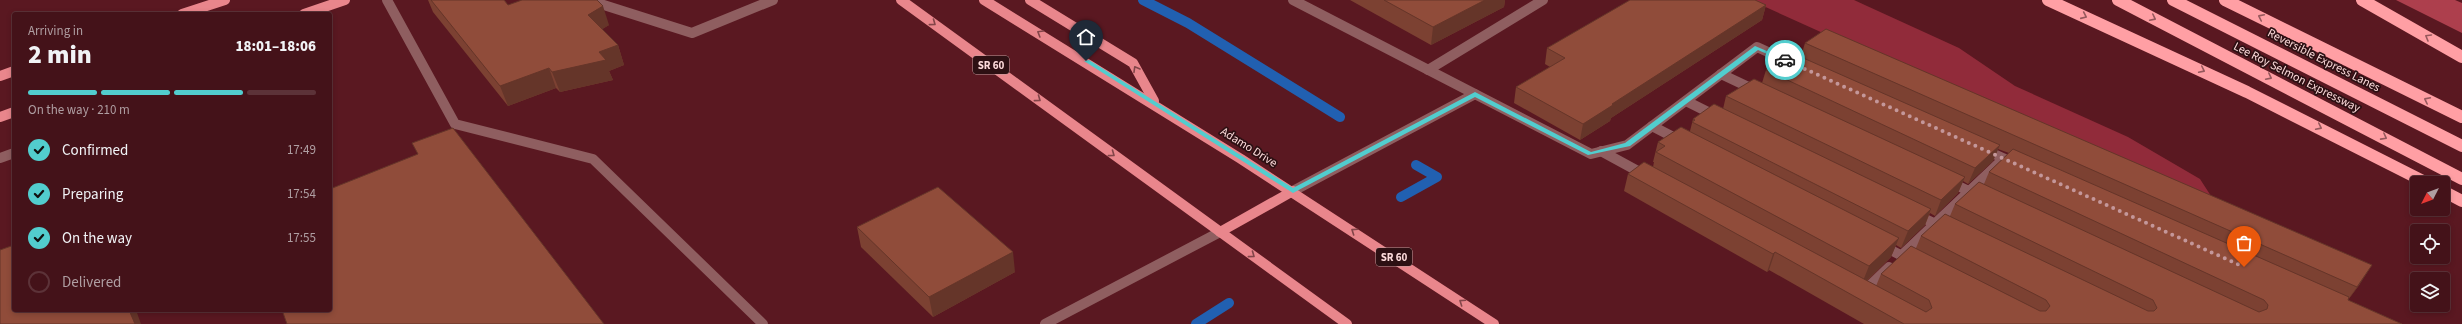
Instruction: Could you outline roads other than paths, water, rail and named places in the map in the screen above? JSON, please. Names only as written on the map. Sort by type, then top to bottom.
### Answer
[{"type":"highway","points":[[2048,0],[2240,88],[2413,176]]},
{"type":"highway","name":"Lee Roy Selmon Expressway","points":[[2118,0],[2462,179]]},
{"type":"highway","name":"Reversible Express Lanes","points":[[2173,0],[2462,146]]},
{"type":"highway","points":[[2225,0],[2462,117]]},
{"type":"highway","points":[[2362,0],[2462,56]]},
{"type":"highway","points":[[2450,195],[2462,201]]},
{"type":"main road","points":[[188,12],[225,0]]},
{"type":"main road","points":[[310,12],[346,0]]},
{"type":"main road","name":"SR 60","points":[[901,0],[1346,324]]},
{"type":"main road","name":"Adamo Drive","points":[[984,0],[1155,103],[1293,191],[1494,324]]},
{"type":"main road","points":[[1030,0],[1133,63],[1155,103]]},
{"type":"main road","points":[[0,76],[12,73]]},
{"type":"main road","points":[[0,116],[12,113]]},
{"type":"main road","points":[[1220,232],[1293,191]]},
{"type":"lane","points":[[387,0],[455,124],[593,159],[763,324]]},
{"type":"lane","points":[[588,0],[692,33],[773,0]]},
{"type":"lane","points":[[1293,0],[1590,154],[1627,145],[1757,47],[1808,70]]},
{"type":"lane","points":[[1428,70],[1540,0]]},
{"type":"lane","points":[[1721,74],[1764,94]]},
{"type":"lane","points":[[1293,191],[1475,94]]},
{"type":"lane","points":[[1686,101],[1728,122]]},
{"type":"lane","points":[[1652,126],[1693,148]]},
{"type":"lane","points":[[1975,146],[2026,168]]},
{"type":"lane","points":[[1601,152],[1656,181]]},
{"type":"lane","points":[[0,158],[12,154]]},
{"type":"lane","points":[[1862,294],[2004,159]]},
{"type":"lane","points":[[1941,178],[1991,201]]},
{"type":"lane","points":[[1907,210],[1957,234]]},
{"type":"lane","points":[[1045,324],[1220,232]]},
{"type":"lane","points":[[1874,241],[1923,266]]},
{"type":"waterway","points":[[1143,0],[1188,23],[1340,117]]},
{"type":"waterway","points":[[1401,197],[1437,177],[1416,165]]},
{"type":"waterway","points":[[1196,324],[1229,303]]}]
